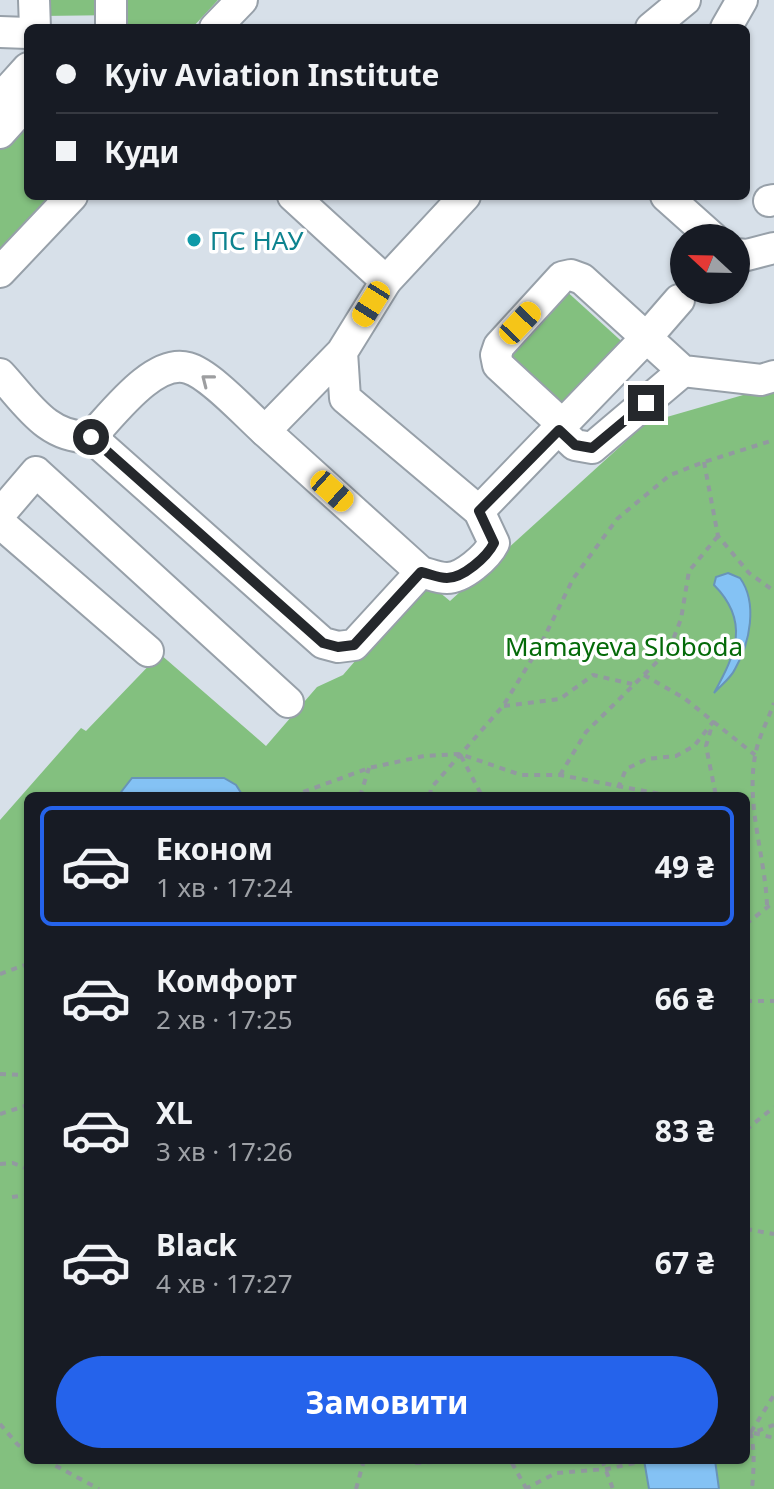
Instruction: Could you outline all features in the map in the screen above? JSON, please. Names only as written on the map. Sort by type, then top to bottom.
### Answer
[{"type":"lane","points":[[34,0],[35,24]]},
{"type":"lane","points":[[111,0],[111,24]]},
{"type":"lane","points":[[219,24],[242,0]]},
{"type":"lane","points":[[656,24],[685,0]]},
{"type":"lane","points":[[0,32],[24,33]]},
{"type":"lane","points":[[0,99],[24,72]]},
{"type":"lane","points":[[0,133],[24,106]]},
{"type":"lane","points":[[0,272],[68,200]]},
{"type":"lane","points":[[297,200],[386,281]]},
{"type":"lane","points":[[265,431],[342,352],[386,281],[461,200]]},
{"type":"lane","points":[[670,200],[697,224]]},
{"type":"lane","points":[[750,254],[774,248]]},
{"type":"lane","points":[[683,371],[592,448],[575,445],[498,365],[496,355],[499,346],[562,277],[571,275],[582,279],[683,371],[761,380],[774,376]]},
{"type":"lane","points":[[479,511],[676,304]]},
{"type":"lane","points":[[0,374],[38,416],[57,432],[74,438],[91,437],[147,380],[162,370],[176,366],[190,368],[204,376],[421,572],[444,578],[455,577],[489,553],[494,543],[479,511],[345,398],[342,352]]},
{"type":"lane","points":[[91,437],[323,643],[338,647],[354,645],[421,572]]},
{"type":"lane","points":[[0,514],[36,472],[288,702]]},
{"type":"lane","points":[[0,523],[148,651]]},
{"type":"path","points":[[430,792],[503,706],[540,646],[573,579],[617,519],[670,475],[774,440]]},
{"type":"path","points":[[704,462],[718,536],[749,573],[774,591]]},
{"type":"path","points":[[560,775],[586,732],[669,650],[681,619],[689,571],[718,536]]},
{"type":"path","points":[[503,706],[560,699],[593,675],[632,684]]},
{"type":"path","points":[[644,675],[684,698],[755,755]]},
{"type":"path","points":[[750,792],[755,755],[774,703]]},
{"type":"path","points":[[618,788],[626,769],[647,759],[676,756],[694,746],[713,722]]},
{"type":"path","points":[[713,722],[706,746],[715,792]]},
{"type":"path","points":[[460,754],[480,792]]},
{"type":"path","points":[[303,792],[369,768],[424,756],[460,754],[521,775],[560,775],[644,792]]},
{"type":"path","points":[[361,792],[369,768]]},
{"type":"path","points":[[750,804],[766,874],[767,905]]},
{"type":"path","points":[[750,920],[774,902]]},
{"type":"path","points":[[0,974],[24,965]]},
{"type":"path","points":[[750,1001],[774,1001]]},
{"type":"path","points":[[0,1074],[24,1075]]},
{"type":"path","points":[[0,1114],[24,1106]]},
{"type":"path","points":[[750,1127],[774,1107]]},
{"type":"path","points":[[0,1164],[13,1163],[24,1167]]},
{"type":"path","points":[[12,1197],[24,1196]]},
{"type":"path","points":[[750,1230],[774,1234]]},
{"type":"path","points":[[750,1432],[774,1395]]},
{"type":"path","points":[[0,1424],[24,1448]]},
{"type":"path","points":[[750,1434],[774,1425]]},
{"type":"path","points":[[750,1434],[774,1438]]},
{"type":"path","points":[[750,1439],[754,1460],[752,1489]]},
{"type":"path","points":[[52,1464],[99,1489]]},
{"type":"path","points":[[356,1489],[363,1464]]},
{"type":"path","points":[[513,1464],[526,1489],[556,1473],[632,1464]]},
{"type":"path","points":[[604,1464],[613,1489]]},
{"type":"green space","points":[[41,0],[218,0],[196,24],[122,24],[122,15],[41,16]]},
{"type":"green space","points":[[24,121],[24,200],[54,200],[0,258],[0,147]]},
{"type":"green space","points":[[563,288],[629,348],[562,416],[502,356]]},
{"type":"green space","name":"Mamayeva Sloboda","points":[[774,386],[774,1489],[0,1489],[0,820],[24,793],[24,1464],[750,1464],[750,792],[25,792],[81,728],[86,731],[160,654],[266,746],[317,687],[343,675],[419,587],[438,591],[450,601],[646,423]]},
{"type":"water","points":[[728,573],[740,578],[746,588],[750,623],[745,647],[735,669],[714,693],[728,665],[736,638],[732,612],[714,585],[716,577]]},
{"type":"water","points":[[132,778],[224,778],[236,785],[240,792],[121,792]]},
{"type":"water","points":[[645,1464],[716,1464],[719,1489],[649,1489]]},
{"type":"place","name":"ПС НАУ","points":[[194,240]]},
{"type":"route","points":[[91,437],[323,643],[338,647],[354,645],[421,572],[444,578],[455,577],[489,553],[494,543],[479,511],[559,430],[575,445],[592,448],[646,403]]}]
